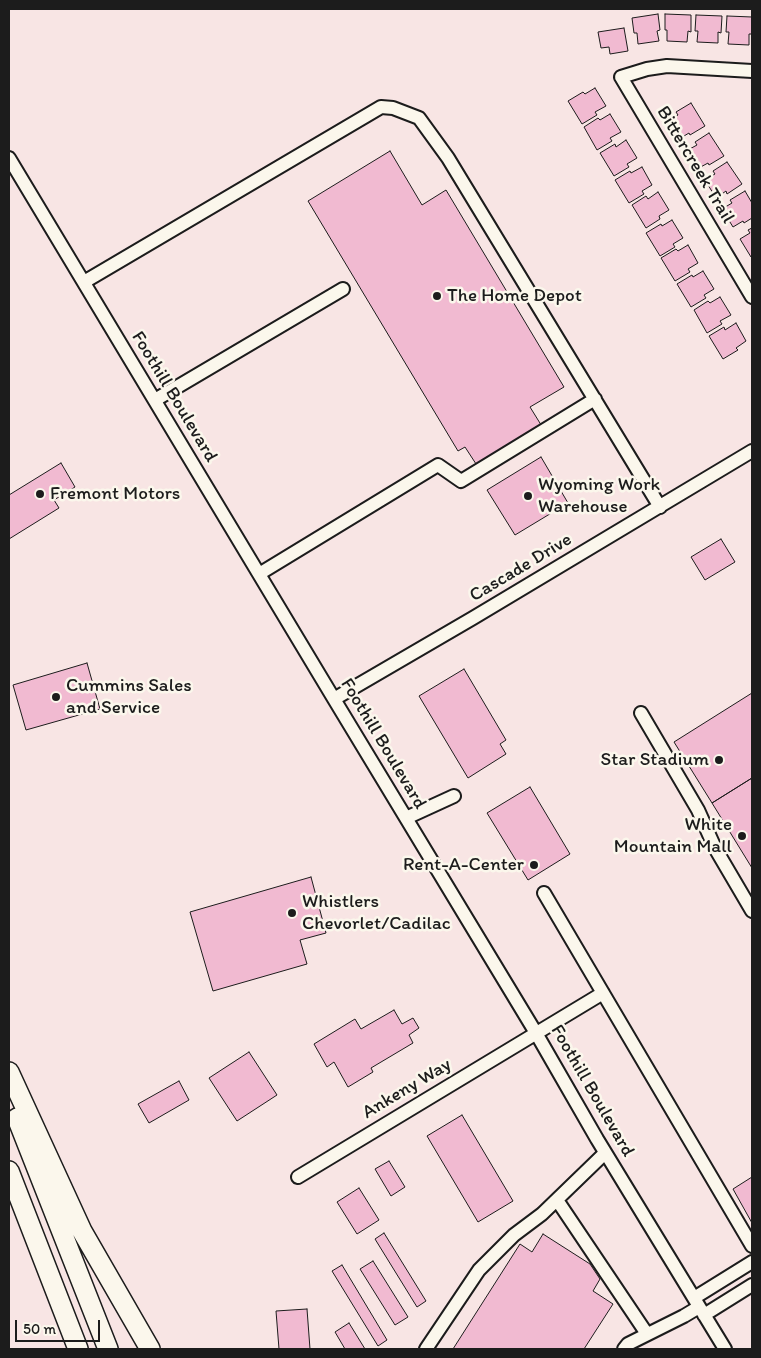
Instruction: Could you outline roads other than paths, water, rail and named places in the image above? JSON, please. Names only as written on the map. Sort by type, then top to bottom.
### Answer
[{"type":"highway","points":[[9,1072],[82,1231],[150,1349]]},
{"type":"highway","points":[[9,1097],[108,1349]]},
{"type":"highway","points":[[9,1170],[78,1349]]},
{"type":"highway","points":[[9,1186],[65,1349]]},
{"type":"street","name":"Bittercreek Trail","points":[[752,71],[667,66],[647,69],[621,77],[752,297]]},
{"type":"street","points":[[84,282],[381,107],[393,108],[419,118],[448,158],[660,507]]},
{"type":"street","name":"Foothill Boulevard","points":[[9,158],[536,1033],[605,1153],[725,1349]]},
{"type":"street","points":[[155,400],[343,289]]},
{"type":"street","points":[[259,574],[438,465],[461,480],[595,399]]},
{"type":"street","name":"Cascade Drive","points":[[334,699],[752,452]]},
{"type":"street","points":[[641,713],[698,810],[715,848],[752,911]]},
{"type":"street","points":[[406,818],[454,796]]},
{"type":"street","points":[[544,893],[751,1241]]},
{"type":"street","name":"Ankeny Way","points":[[298,1177],[603,993]]},
{"type":"street","points":[[426,1349],[479,1270],[514,1235],[542,1214],[605,1153]]},
{"type":"street","points":[[556,1200],[647,1334]]},
{"type":"street","points":[[699,1307],[752,1262]]},
{"type":"street","points":[[627,1347],[647,1334],[699,1307],[752,1285]]},
{"type":"place","name":"The Home Depot","points":[[437,296]]},
{"type":"place","name":"Fremont Motors","points":[[40,494]]},
{"type":"place","name":"Wyoming Work Warehouse","points":[[528,496]]},
{"type":"place","name":"Cummins Sales and Service","points":[[56,697]]},
{"type":"place","name":"Star Stadium","points":[[719,760]]},
{"type":"place","name":"White Mountain Mall","points":[[742,836]]},
{"type":"place","name":"Rent-A-Center","points":[[534,865]]},
{"type":"place","name":"Whistlers Chevorlet/Cadilac","points":[[292,913]]}]
